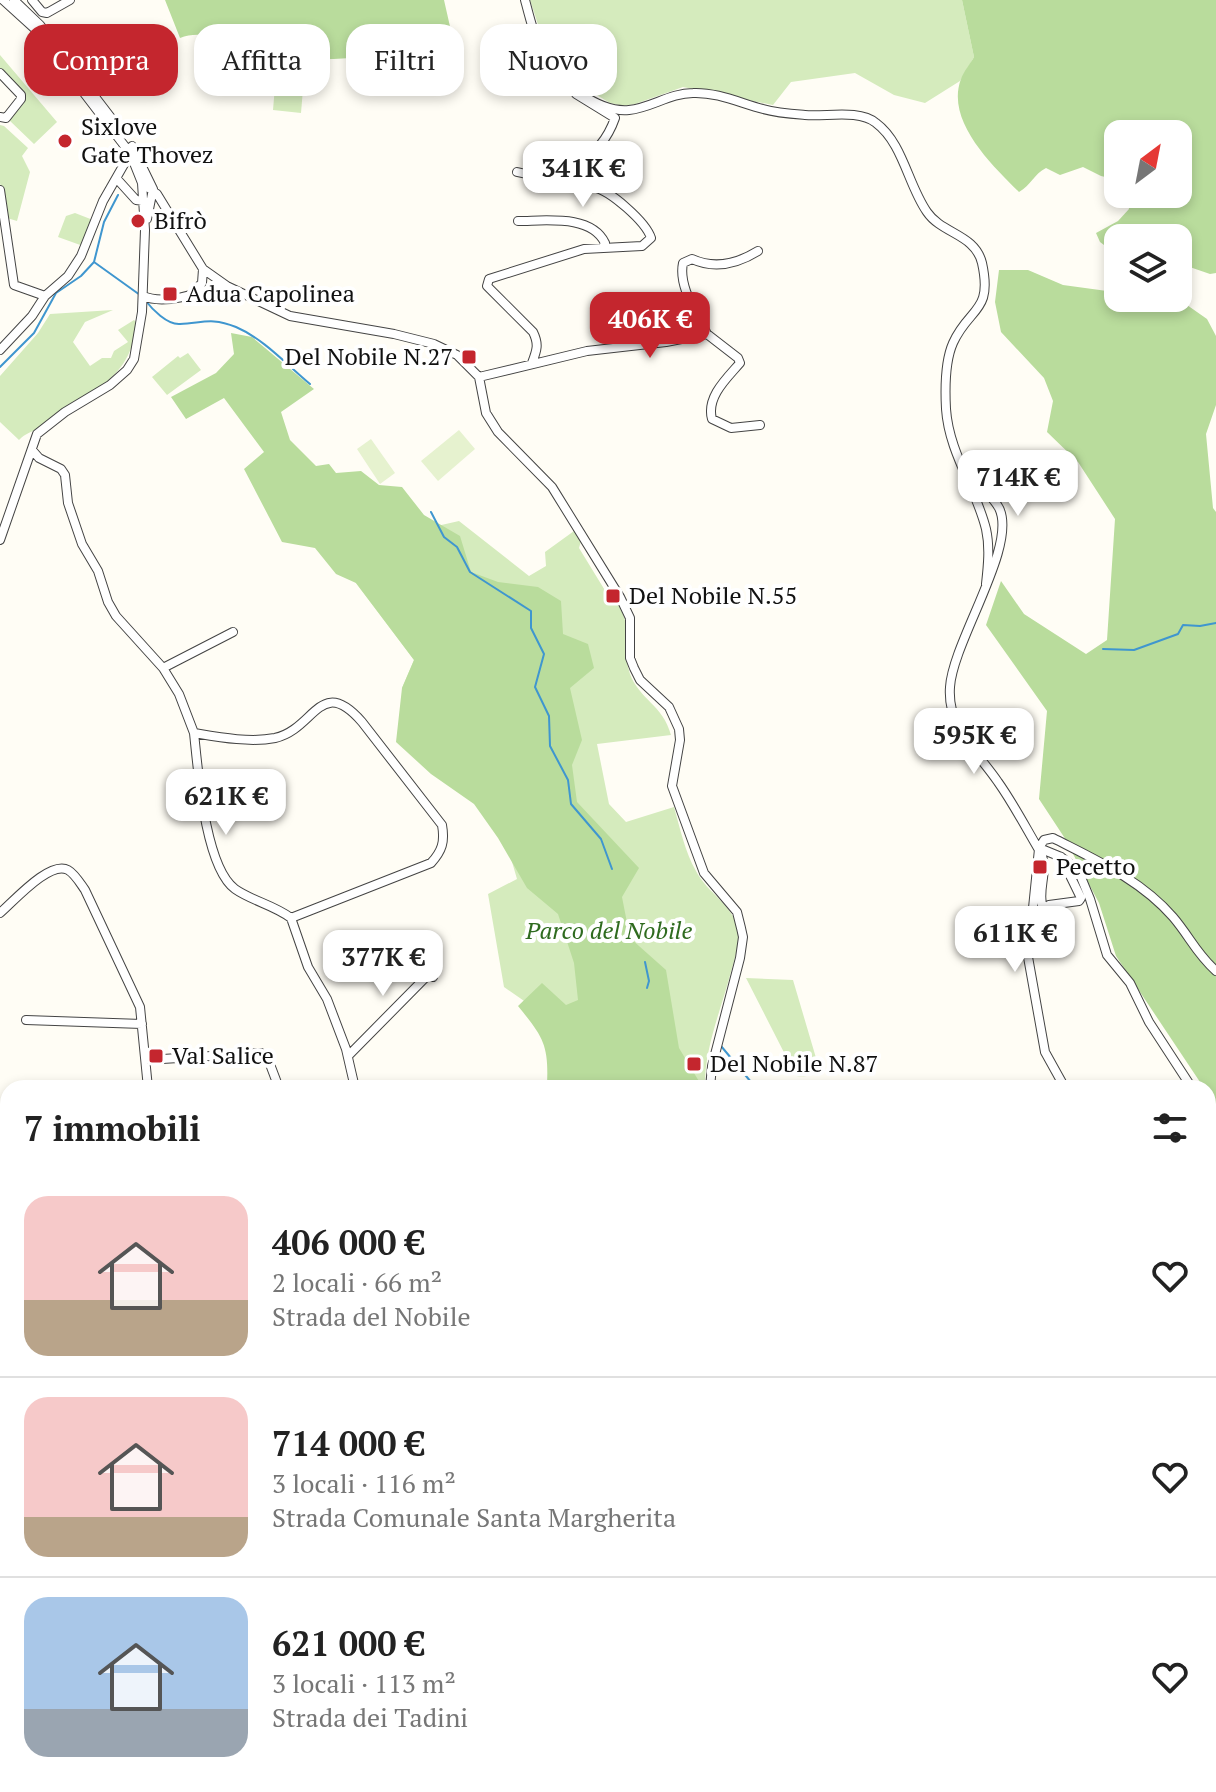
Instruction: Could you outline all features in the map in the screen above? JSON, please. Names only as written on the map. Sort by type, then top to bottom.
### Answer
[{"type":"street","points":[[0,540],[42,428],[110,385],[134,359],[143,298],[145,230],[142,183],[132,150],[35,29],[3,0]]},
{"type":"street","points":[[14,0],[40,25],[132,150],[203,269],[223,284],[290,316],[434,344],[457,355],[479,377],[486,413],[498,432],[552,487],[630,618],[630,658],[640,680],[669,707],[679,729],[672,786],[704,873],[737,912],[743,937],[711,1080]]},
{"type":"street","points":[[32,0],[42,12],[47,13],[70,0]]},
{"type":"street","points":[[525,0],[533,24]]},
{"type":"street","points":[[0,73],[21,95],[6,118],[0,117]]},
{"type":"street","points":[[587,96],[618,110],[632,110],[683,93],[705,93],[766,110],[803,115],[861,116],[879,125],[896,150],[912,188],[928,215],[937,224],[971,243],[981,260],[984,300],[955,337],[949,353],[946,408],[951,441],[986,531],[986,584]]},
{"type":"street","points":[[517,172],[548,174],[572,167],[587,160],[604,142],[615,120],[580,96]]},
{"type":"street","points":[[0,350],[32,316],[45,296],[68,276],[81,256],[103,201],[132,150]]},
{"type":"street","points":[[532,363],[537,340],[533,332],[487,286],[489,279],[584,249],[642,246],[651,238],[636,217],[601,190],[589,186],[553,186],[548,174]]},
{"type":"street","points":[[117,179],[136,200],[144,201]]},
{"type":"street","points":[[142,183],[153,189]]},
{"type":"street","points":[[145,230],[153,189]]},
{"type":"street","points":[[0,190],[14,283],[45,296]]},
{"type":"street","points":[[518,221],[577,224],[602,237],[603,247]]},
{"type":"street","points":[[758,251],[719,266],[692,259],[683,263],[682,273],[707,334],[738,358],[740,363],[720,385],[711,405],[712,419],[731,428],[760,425]]},
{"type":"street","points":[[191,294],[202,283],[203,269]]},
{"type":"street","points":[[143,298],[166,299],[223,284]]},
{"type":"street","points":[[479,377],[587,351],[707,334]]},
{"type":"street","points":[[32,450],[65,475],[68,503],[108,602],[116,616],[163,668],[179,694],[194,733],[208,832],[223,876],[236,889],[291,918],[308,967],[327,999],[348,1056],[353,1080]]},
{"type":"street","points":[[964,470],[996,503],[1002,520],[999,545],[954,664],[950,703],[953,716],[966,741],[1001,785],[1039,848],[1044,859],[1040,902],[1043,909],[1081,898],[1061,857]]},
{"type":"street","points":[[163,668],[233,632]]},
{"type":"street","points":[[194,733],[216,737],[275,738],[328,701],[337,701],[352,710],[442,825],[443,847],[431,863],[291,918]]},
{"type":"street","points":[[1061,1080],[1045,1052],[1028,957],[1039,848],[1044,840],[1053,838],[1128,876],[1173,917],[1199,956],[1216,971]]},
{"type":"street","points":[[1039,848],[1061,857],[1078,870],[1107,955],[1130,983],[1149,1022],[1187,1080]]},
{"type":"street","points":[[0,913],[46,872],[56,867],[67,869],[85,890],[140,1007],[147,1080]]},
{"type":"street","points":[[348,1056],[424,979],[433,977]]},
{"type":"street","points":[[26,1020],[142,1024]]},
{"type":"street","points":[[146,1060],[261,1053],[268,1059],[276,1080]]},
{"type":"green space","points":[[165,0],[444,0],[449,24],[346,24],[346,58],[330,59],[330,24],[194,24],[194,35],[180,38],[178,24],[174,24]]},
{"type":"green space","points":[[530,0],[962,0],[974,57],[960,81],[925,103],[894,95],[855,73],[791,82],[773,105],[683,87],[624,106],[598,96],[617,96],[617,24],[538,24]]},
{"type":"green space","points":[[962,0],[1216,0],[1216,273],[1192,268],[1192,224],[1112,224],[1129,208],[1192,208],[1192,120],[1104,120],[1104,177],[1083,167],[1060,175],[1046,168],[1019,192],[974,142],[960,111],[958,95],[961,79],[974,57]]},
{"type":"green space","points":[[0,55],[24,83],[24,95],[0,69]]},
{"type":"green space","points":[[35,96],[57,122],[34,144],[9,120],[26,97]]},
{"type":"green space","points":[[274,96],[302,96],[301,113],[273,110]]},
{"type":"green space","points":[[0,125],[28,148],[22,156],[30,172],[17,221],[7,218],[0,183]]},
{"type":"green space","points":[[75,213],[93,220],[83,246],[58,237],[66,216]]},
{"type":"green space","points":[[1104,229],[1104,245],[1100,242],[1096,233]]},
{"type":"green space","points":[[999,270],[1028,270],[1063,285],[1104,291],[1104,312],[1192,312],[1192,308],[1207,319],[1216,336],[1216,405],[1206,434],[1213,508],[1216,512],[1216,1080],[1199,1080],[1116,956],[1099,903],[1064,837],[1039,799],[1047,711],[986,625],[1001,581],[1024,614],[1086,654],[1107,640],[1115,519],[1078,462],[1047,432],[1053,401],[1044,378],[1001,332],[995,302]]},
{"type":"green space","points":[[113,310],[85,322],[73,342],[90,366],[102,358],[111,358],[114,351],[128,342],[118,330],[134,320],[133,343],[126,360],[115,374],[88,396],[19,440],[0,422],[0,376],[38,333],[50,314]]},
{"type":"green space","name":"Parco del Nobile","points":[[231,333],[252,337],[314,389],[281,412],[290,440],[316,466],[329,464],[336,473],[361,471],[379,485],[402,487],[424,515],[460,536],[471,572],[498,582],[538,587],[561,601],[563,634],[588,644],[594,668],[570,688],[582,740],[572,765],[577,802],[639,868],[622,897],[630,938],[666,970],[679,1048],[698,1080],[547,1080],[543,1043],[518,1006],[542,983],[566,1005],[578,1000],[574,963],[558,914],[527,888],[474,804],[431,774],[396,742],[402,688],[414,660],[356,583],[336,574],[315,548],[282,542],[244,469],[264,452],[224,398],[186,419],[171,397],[216,373],[234,354]]},
{"type":"green space","points":[[188,353],[201,370],[167,395],[152,377],[178,356],[180,358]]},
{"type":"green space","points":[[459,430],[475,449],[438,481],[421,461]]},
{"type":"green space","points":[[371,439],[395,473],[380,484],[357,449]]},
{"type":"green space","name":"Parco del Nobile","points":[[459,521],[529,576],[546,566],[545,552],[574,531],[581,541],[579,548],[609,597],[613,595],[622,613],[626,624],[628,668],[634,683],[662,716],[671,735],[597,744],[609,804],[626,822],[674,807],[692,864],[736,922],[738,944],[710,1047],[705,1080],[547,1080],[550,1019],[504,987],[488,894],[517,879],[495,803],[445,756],[402,688],[414,660],[331,550]]},
{"type":"green space","points":[[746,978],[793,980],[819,1068],[814,1073],[796,1076]]},
{"type":"waterway","points":[[0,367],[34,333],[56,293],[81,276],[94,262],[104,222],[118,195]]},
{"type":"waterway","points":[[94,262],[140,295]]},
{"type":"waterway","points":[[145,300],[160,316],[175,324],[220,322],[246,332],[266,345],[310,384]]},
{"type":"waterway","points":[[431,512],[444,537],[457,547],[470,572],[531,611],[531,628],[544,654],[535,687],[549,716],[550,746],[568,780],[571,804],[601,839],[612,869]]},
{"type":"waterway","points":[[1103,649],[1134,650],[1178,634],[1183,625],[1216,623]]},
{"type":"waterway","points":[[645,962],[649,981],[647,988]]},
{"type":"waterway","points":[[721,1046],[749,1080]]},
{"type":"place","name":"Sixlove Gate Thovez","points":[[65,141]]},
{"type":"place","name":"Bifrò","points":[[138,221]]},
{"type":"place","name":"Adua Capolinea","points":[[170,294]]},
{"type":"place","name":"Del Nobile N.27","points":[[469,357]]},
{"type":"place","name":"Del Nobile N.55","points":[[613,596]]},
{"type":"place","name":"Pecetto","points":[[1040,867]]},
{"type":"place","name":"Val Salice","points":[[156,1056]]},
{"type":"place","name":"Del Nobile N.87","points":[[694,1064]]}]
